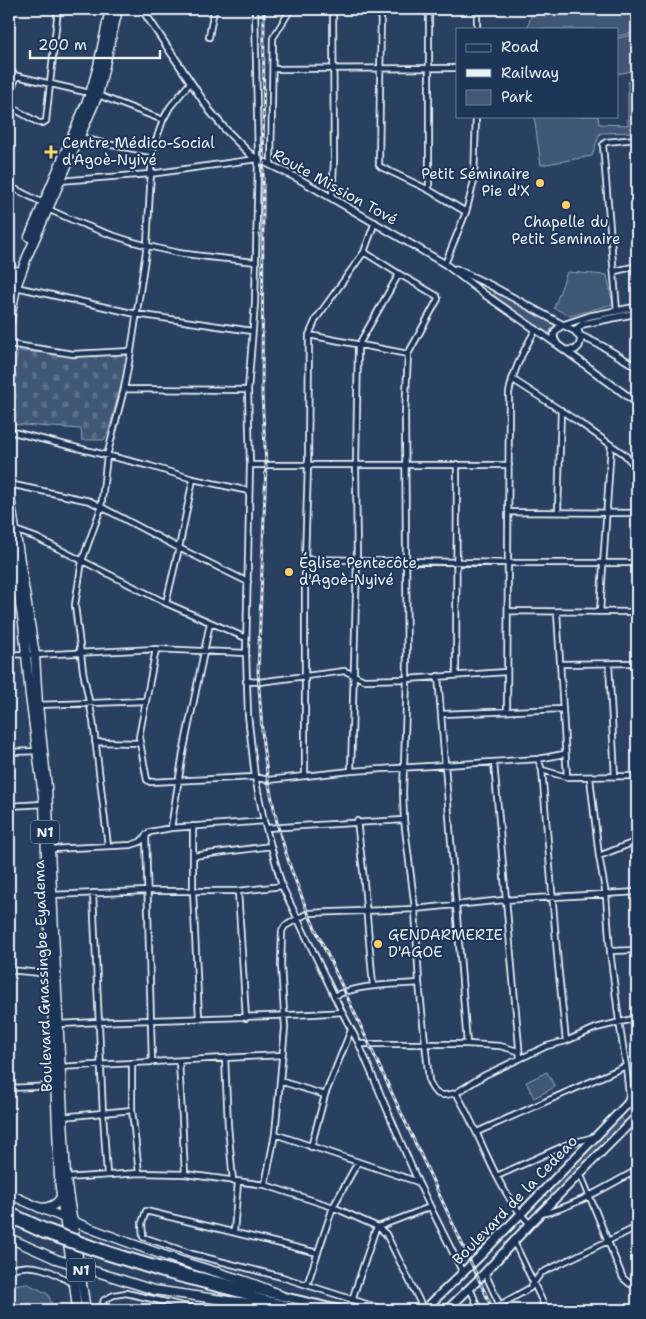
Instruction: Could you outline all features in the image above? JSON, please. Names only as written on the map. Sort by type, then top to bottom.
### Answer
[{"type":"highway","points":[[9,295],[45,206],[94,94],[110,9]]},
{"type":"highway","points":[[45,206],[78,137],[94,94],[118,9]]},
{"type":"highway","points":[[9,324],[12,286]]},
{"type":"highway","name":"Boulevard Gnassingbe Eyadema","points":[[9,492],[11,533],[19,596],[31,655],[38,705],[40,751],[50,812],[51,974],[66,1178],[80,1267],[77,1310]]},
{"type":"highway","name":"Boulevard Gnassingbe Eyadema","points":[[31,655],[40,751],[59,1024],[56,1086],[61,1196],[70,1264],[86,1310]]},
{"type":"highway","points":[[9,1194],[63,1218],[179,1260],[267,1289],[282,1296]]},
{"type":"highway","points":[[39,1208],[50,1207],[61,1196]]},
{"type":"highway","points":[[9,1238],[30,1249],[70,1264],[154,1290],[229,1301],[288,1306]]},
{"type":"highway","points":[[78,1284],[91,1277],[103,1275]]},
{"type":"main road","name":"Boulevard de la Cedeao","points":[[424,1310],[479,1258],[637,1094]]},
{"type":"main road","points":[[625,1106],[633,1104],[637,1107]]},
{"type":"main road","name":"Boulevard de la Cedeao","points":[[625,1106],[622,1112],[624,1116],[628,1119],[635,1117]]},
{"type":"main road","name":"Boulevard de la Cedeao","points":[[446,1310],[485,1273],[530,1224],[635,1117]]},
{"type":"main road","points":[[542,1192],[551,1203]]},
{"type":"main road","points":[[9,1210],[45,1230]]},
{"type":"main road","points":[[9,1218],[161,1273],[306,1310]]},
{"type":"main road","points":[[104,1252],[171,1270],[341,1310]]},
{"type":"main road","points":[[479,1258],[485,1273]]},
{"type":"main road","points":[[463,1273],[470,1288]]},
{"type":"street","points":[[9,106],[34,121],[43,124],[46,121],[58,9]]},
{"type":"street","name":"Route Mission Tové","points":[[142,9],[190,83],[225,129],[246,151],[332,197],[445,264],[484,294],[565,350]]},
{"type":"street","points":[[209,37],[214,9]]},
{"type":"street","points":[[255,9],[258,159],[256,279],[248,390],[250,465],[246,638],[246,682],[254,777],[282,886],[359,1044],[418,1182],[463,1273]]},
{"type":"street","points":[[271,164],[273,38],[291,9]]},
{"type":"street","points":[[332,197],[334,160],[333,9]]},
{"type":"street","points":[[381,9],[379,165],[429,190],[466,212]]},
{"type":"street","points":[[429,9],[429,190]]},
{"type":"street","points":[[477,9],[477,28]]},
{"type":"street","points":[[273,69],[456,68]]},
{"type":"street","points":[[9,70],[17,76],[94,94],[163,120]]},
{"type":"street","points":[[9,95],[17,76]]},
{"type":"street","points":[[108,846],[75,605],[82,561],[101,508],[107,456],[124,389],[131,351],[147,245],[152,152],[163,120],[170,107],[190,83]]},
{"type":"street","points":[[476,118],[475,176],[466,212],[445,264],[490,285],[579,335],[604,346],[637,367]]},
{"type":"street","points":[[78,137],[152,152]]},
{"type":"street","points":[[617,311],[615,271],[602,145],[606,142],[637,139]]},
{"type":"street","points":[[58,181],[150,174],[258,159]]},
{"type":"street","points":[[9,186],[80,224],[116,237],[178,252],[255,262]]},
{"type":"street","points":[[305,775],[305,559],[309,335],[316,319],[364,252],[375,222]]},
{"type":"street","points":[[364,252],[437,296],[438,299],[408,354],[405,414],[407,679],[402,767],[404,820],[415,908],[425,1044],[431,1089],[435,1093],[442,1095],[456,1093],[485,1075],[547,1046],[566,1041],[596,1028],[637,1018]]},
{"type":"street","points":[[615,271],[637,266]]},
{"type":"street","points":[[351,771],[357,560],[358,346],[399,274]]},
{"type":"street","points":[[484,294],[490,285]]},
{"type":"street","points":[[12,286],[136,314],[252,331]]},
{"type":"street","points":[[558,345],[554,340],[554,333],[558,328],[590,316],[637,307]]},
{"type":"street","points":[[579,346],[578,328],[583,324],[636,314]]},
{"type":"street","points":[[507,710],[509,400],[512,379],[525,346],[536,329]]},
{"type":"street","points":[[309,335],[358,346],[408,354]]},
{"type":"street","points":[[589,369],[576,348],[581,340],[604,346]]},
{"type":"street","points":[[9,344],[73,354],[131,351]]},
{"type":"street","points":[[565,350],[572,351],[579,346]]},
{"type":"street","points":[[565,350],[637,403]]},
{"type":"street","points":[[512,379],[561,410],[624,454],[637,468]]},
{"type":"street","points":[[124,389],[248,390]]},
{"type":"street","points":[[558,512],[561,410]]},
{"type":"street","points":[[9,431],[150,466],[193,479],[249,491]]},
{"type":"street","points":[[600,612],[610,445]]},
{"type":"street","points":[[456,675],[457,464]]},
{"type":"street","points":[[250,465],[509,465]]},
{"type":"street","points":[[166,603],[193,479]]},
{"type":"street","points":[[9,484],[90,501],[248,582]]},
{"type":"street","points":[[509,512],[637,513]]},
{"type":"street","points":[[11,533],[37,538],[166,603],[246,638]]},
{"type":"street","points":[[305,559],[509,563],[637,563]]},
{"type":"street","points":[[509,611],[637,612]]},
{"type":"street","points":[[557,612],[564,754],[567,777]]},
{"type":"street","points":[[171,828],[183,753],[210,622]]},
{"type":"street","points":[[9,654],[31,655],[156,649],[246,653]]},
{"type":"street","points":[[156,649],[140,726],[139,743],[148,782],[254,777],[268,780],[402,767],[538,759],[564,754]]},
{"type":"street","points":[[560,664],[637,663]]},
{"type":"street","points":[[609,664],[615,777]]},
{"type":"street","points":[[246,682],[345,671],[364,680],[506,672]]},
{"type":"street","points":[[438,676],[467,1044]]},
{"type":"street","points":[[38,705],[146,701]]},
{"type":"street","points":[[442,714],[562,708]]},
{"type":"street","points":[[94,742],[139,743]]},
{"type":"street","points":[[9,752],[40,751]]},
{"type":"street","points":[[538,759],[542,770],[566,1041]]},
{"type":"street","points":[[494,762],[504,900],[520,1058]]},
{"type":"street","points":[[542,770],[567,777],[637,776]]},
{"type":"street","points":[[590,778],[599,856],[606,895],[610,951],[626,1066],[629,1095],[625,1106]]},
{"type":"street","points":[[9,806],[44,804]]},
{"type":"street","points":[[266,828],[356,821],[404,820]]},
{"type":"street","points":[[51,849],[136,844],[150,832],[171,828],[264,821]]},
{"type":"street","points":[[356,821],[367,910],[373,986]]},
{"type":"street","points":[[192,826],[198,1018]]},
{"type":"street","points":[[146,835],[152,1062]]},
{"type":"street","points":[[599,856],[637,841]]},
{"type":"street","points":[[193,856],[271,846]]},
{"type":"street","points":[[50,895],[147,891],[238,891],[282,886]]},
{"type":"street","points":[[238,891],[246,1018]]},
{"type":"street","points":[[265,1185],[274,1134],[280,1081],[285,1016],[281,966],[282,931],[285,926],[308,913],[415,908],[552,896],[606,895],[637,892]]},
{"type":"street","points":[[93,893],[107,1175]]},
{"type":"street","points":[[610,951],[637,950]]},
{"type":"street","points":[[9,970],[51,974]]},
{"type":"street","points":[[334,996],[373,986],[420,983]]},
{"type":"street","points":[[59,1024],[198,1018],[246,1018],[342,1012]]},
{"type":"street","points":[[311,1146],[325,1095],[351,1030]]},
{"type":"street","points":[[359,1044],[467,1044],[500,1046],[518,1051]]},
{"type":"street","points":[[58,1067],[282,1055]]},
{"type":"street","points":[[225,1058],[228,1126],[235,1181],[234,1232]]},
{"type":"street","points":[[179,1061],[185,1174]]},
{"type":"street","points":[[132,1063],[132,1110],[140,1172]]},
{"type":"street","points":[[477,1132],[626,1066]]},
{"type":"street","points":[[280,1081],[325,1095]]},
{"type":"street","points":[[9,1088],[56,1086]]},
{"type":"street","points":[[456,1093],[477,1132],[497,1176],[520,1214],[530,1224]]},
{"type":"street","points":[[62,1117],[132,1110]]},
{"type":"street","points":[[274,1134],[418,1182]]},
{"type":"street","points":[[497,1176],[568,1144],[596,1136]]},
{"type":"street","points":[[307,1285],[333,1207],[358,1162]]},
{"type":"street","points":[[540,1214],[552,1212],[637,1170]]},
{"type":"street","points":[[66,1178],[140,1172],[185,1174],[265,1185],[333,1207],[378,1227],[386,1234],[424,1310]]},
{"type":"street","points":[[580,1173],[623,1278],[630,1284],[637,1285]]},
{"type":"street","points":[[352,1300],[372,1235],[378,1227],[430,1207]]},
{"type":"street","points":[[318,1253],[146,1211],[142,1223],[143,1236],[159,1243],[192,1254],[307,1285],[385,1310]]},
{"type":"street","points":[[500,1305],[534,1285],[541,1273],[637,1226]]},
{"type":"street","points":[[514,1242],[545,1307],[553,1310]]},
{"type":"street","points":[[9,1270],[25,1266],[36,1267],[78,1284]]},
{"type":"street","points":[[485,1273],[502,1310]]},
{"type":"street","points":[[470,1288],[479,1310]]},
{"type":"street","points":[[101,1310],[104,1300],[114,1295],[126,1293],[201,1310],[221,1310]]},
{"type":"green space","points":[[533,9],[637,9],[637,32],[618,36],[618,28],[527,28]]},
{"type":"green space","points":[[637,34],[637,70],[618,74],[618,38]]},
{"type":"green space","points":[[637,80],[637,132],[600,133],[592,156],[541,165],[534,118],[598,118],[599,124],[628,125],[628,82]]},
{"type":"green space","points":[[567,272],[607,275],[613,304],[570,316],[554,308]]},
{"type":"green space","points":[[495,293],[555,324],[548,334],[494,297]]},
{"type":"green space","points":[[18,351],[81,355],[120,352],[128,359],[108,433],[104,440],[82,440],[81,429],[9,424],[11,379]]},
{"type":"green space","points":[[547,1072],[555,1087],[534,1098],[526,1082]]},
{"type":"green space","points":[[620,1117],[625,1122],[554,1196],[547,1190]]},
{"type":"green space","points":[[26,1283],[48,1294],[54,1310],[9,1310],[9,1286]]},
{"type":"railway","points":[[264,9],[262,395],[266,465],[258,672],[263,745],[268,780],[278,827],[291,869],[308,913],[493,1310]]},
{"type":"place","name":"Centre Médico-Social d'Agoè-Nyivé","points":[[51,152]]},
{"type":"place","name":"Petit Séminaire Pie d'X","points":[[540,183]]},
{"type":"place","name":"Chapelle du Petit Seminaire","points":[[566,205]]},
{"type":"place","name":"Église Pentecôte d'Agoè-Nyivé","points":[[289,572]]},
{"type":"place","name":"GENDARMERIE D'AGOE","points":[[378,944]]}]
